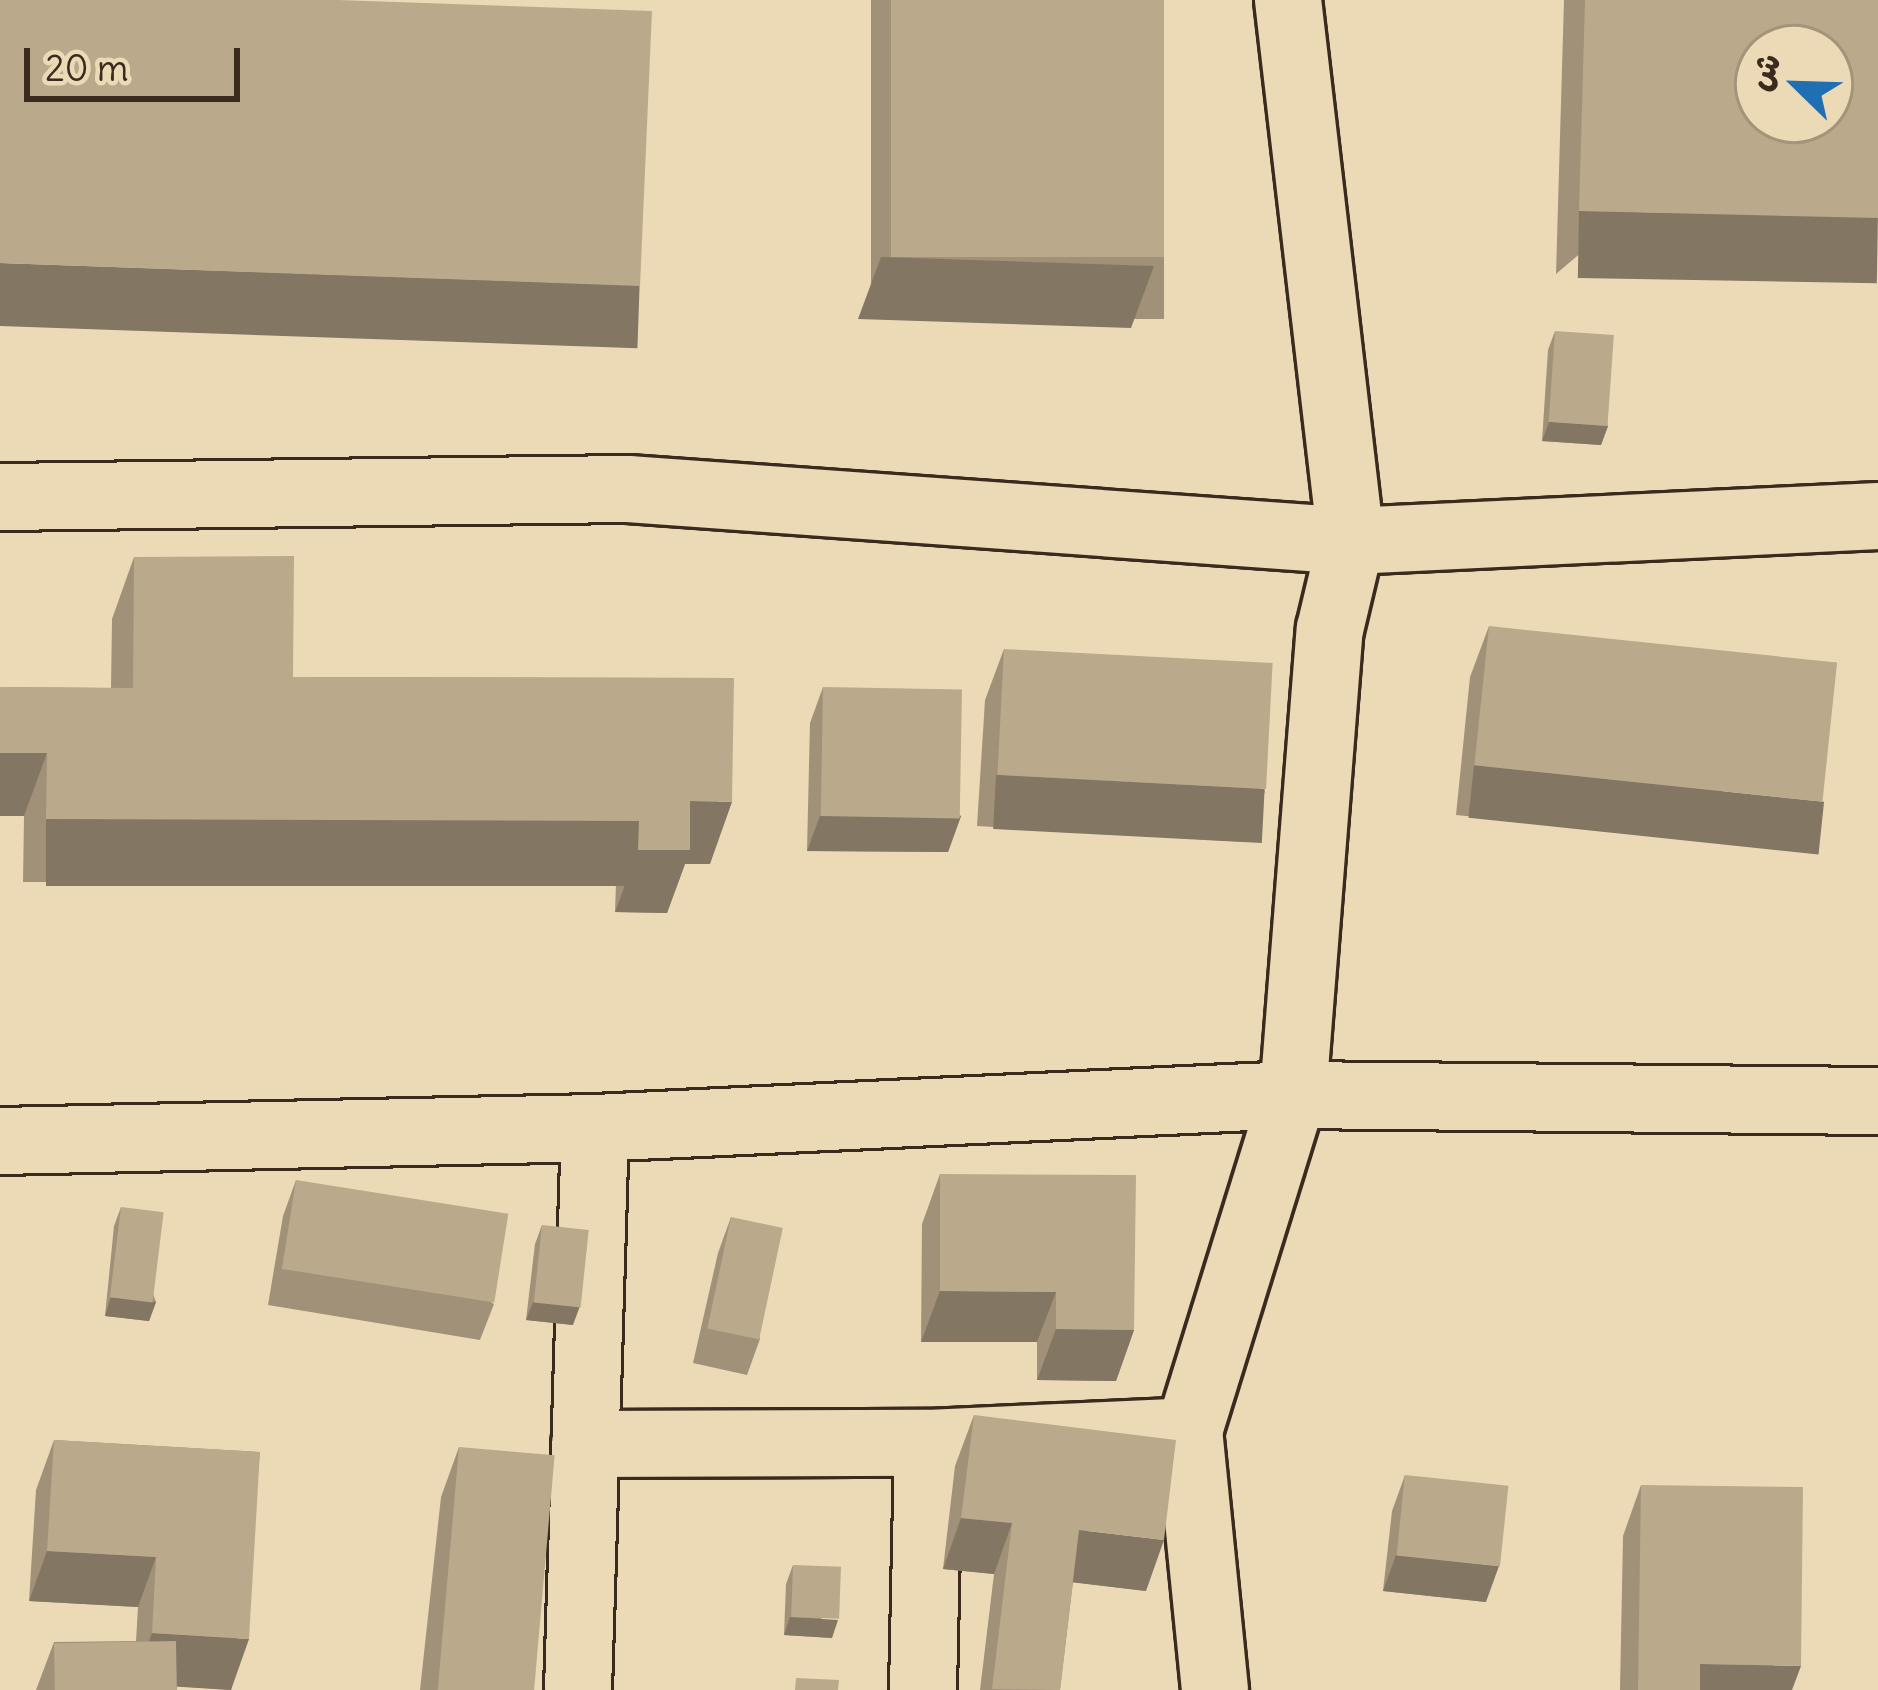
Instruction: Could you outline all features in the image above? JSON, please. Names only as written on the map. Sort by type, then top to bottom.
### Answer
[{"type":"street","points":[[1215,1690],[1189,1431],[1293,1095],[1330,629],[1351,541],[1288,0]]},
{"type":"street","points":[[0,497],[628,489],[1351,541],[1878,515]]},
{"type":"street","points":[[0,1141],[595,1128],[1293,1095],[1878,1101]]},
{"type":"street","points":[[578,1690],[595,1128]]},
{"type":"street","points":[[585,1444],[928,1443],[1189,1431]]},
{"type":"street","points":[[923,1690],[928,1443]]},
{"type":"building","points":[[0,0],[338,0],[652,11],[640,286],[0,263]]},
{"type":"building","points":[[891,0],[1164,0],[1164,257],[891,257]]},
{"type":"building","points":[[1585,0],[1878,0],[1878,218],[1579,211]]},
{"type":"building","points":[[1555,331],[1614,335],[1608,426],[1549,422]]},
{"type":"building","points":[[294,556],[293,677],[734,678],[732,802],[690,801],[690,850],[638,850],[639,821],[46,819],[47,753],[0,753],[0,687],[133,688],[134,557]]},
{"type":"building","points":[[1489,626],[1837,663],[1822,802],[1474,765]]},
{"type":"building","points":[[1004,649],[1273,663],[1266,789],[997,775]]},
{"type":"building","points":[[823,687],[962,689],[960,818],[821,816]]},
{"type":"building","points":[[940,1174],[1136,1175],[1134,1330],[1056,1329],[1056,1292],[940,1291]]},
{"type":"building","points":[[296,1180],[508,1214],[494,1303],[282,1269]]},
{"type":"building","points":[[121,1207],[164,1212],[153,1303],[110,1297]]},
{"type":"building","points":[[731,1217],[783,1228],[759,1340],[707,1329]]},
{"type":"building","points":[[542,1225],[589,1230],[581,1307],[534,1303]]},
{"type":"building","points":[[974,1415],[1176,1440],[1164,1540],[1079,1530],[1060,1690],[992,1689],[1012,1523],[961,1518]]},
{"type":"building","points":[[54,1440],[260,1452],[249,1639],[152,1633],[156,1557],[47,1551]]},
{"type":"building","points":[[459,1447],[555,1455],[534,1690],[438,1690]]},
{"type":"building","points":[[1405,1475],[1508,1486],[1500,1566],[1397,1556]]},
{"type":"building","points":[[1641,1485],[1803,1487],[1801,1666],[1700,1664],[1700,1690],[1638,1690]]},
{"type":"building","points":[[793,1565],[841,1567],[839,1619],[791,1617]]},
{"type":"building","points":[[176,1641],[177,1690],[55,1690],[54,1643]]},
{"type":"building","points":[[796,1678],[839,1680],[838,1690],[795,1690]]}]
